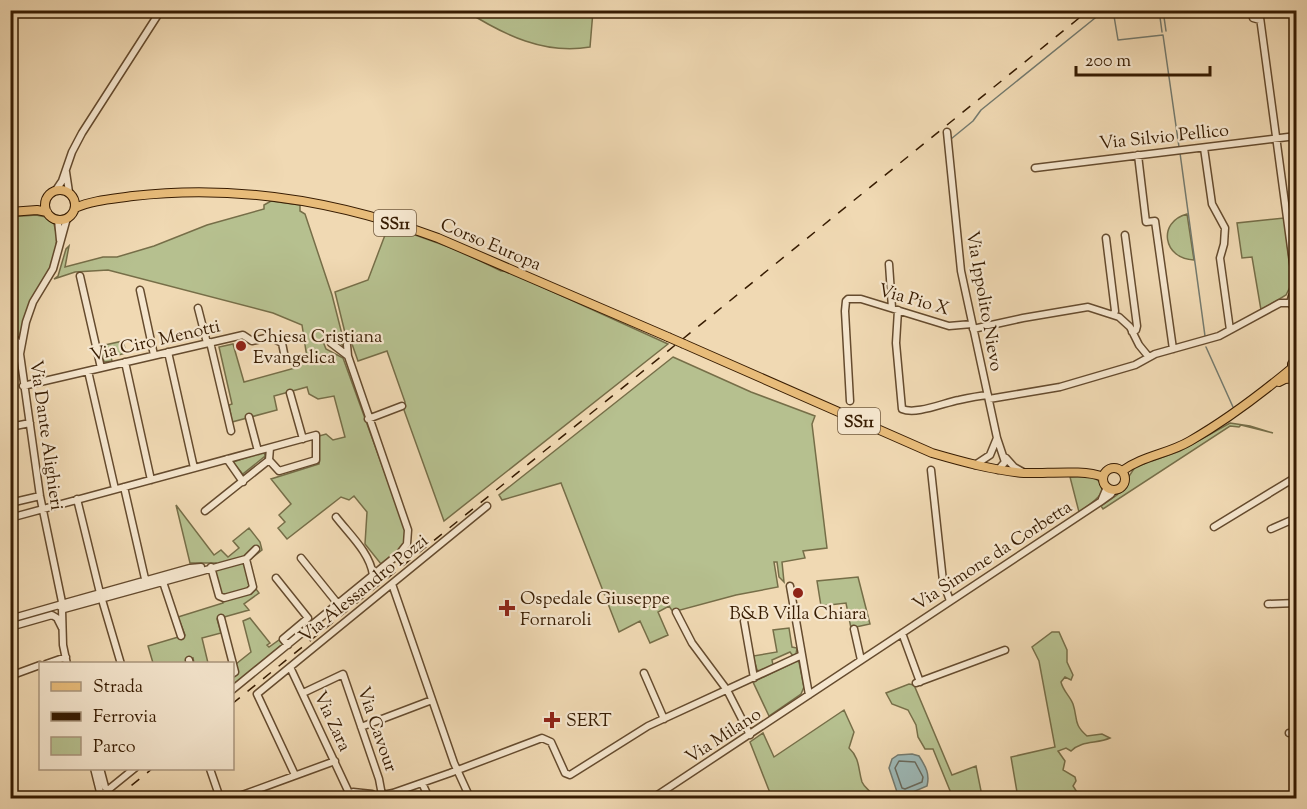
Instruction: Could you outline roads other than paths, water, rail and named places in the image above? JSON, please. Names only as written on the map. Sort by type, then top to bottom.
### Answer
[{"type":"main road","points":[[56,190],[70,194],[75,208],[67,218],[58,220],[47,212],[37,210],[12,212],[32,206],[46,199],[56,190]]},
{"type":"main road","name":"Corso Europa","points":[[75,208],[87,202],[160,193],[254,195],[373,216],[438,238],[745,371]]},
{"type":"main road","name":"Corso Europa","points":[[70,194],[103,200]]},
{"type":"main road","points":[[46,199],[47,212]]},
{"type":"main road","points":[[1122,471],[1133,464],[1190,442],[1269,387],[1292,368],[1296,358]]},
{"type":"main road","points":[[1269,387],[1285,379],[1296,378],[1292,368]]},
{"type":"main road","name":"Via Simone da Corbetta","points":[[745,371],[932,453],[998,470],[1023,473],[1090,474],[1103,477]]},
{"type":"main road","points":[[1116,468],[1122,471],[1124,482],[1120,487],[1110,488],[1103,477],[1109,469],[1116,468]]},
{"type":"street","points":[[56,190],[82,133],[161,10]]},
{"type":"street","points":[[1251,10],[1255,20],[1260,20]]},
{"type":"street","points":[[1259,10],[1296,285]]},
{"type":"street","name":"Via Ippolito Nievo","points":[[947,132],[961,271],[972,326],[997,438],[1003,454],[1014,467],[1023,473]]},
{"type":"street","name":"Via Silvio Pellico","points":[[1035,168],[1296,136]]},
{"type":"street","points":[[1204,148],[1212,204],[1225,228],[1220,258],[1230,330]]},
{"type":"street","points":[[1138,155],[1146,222],[1155,221],[1173,349]]},
{"type":"street","points":[[66,166],[70,194]]},
{"type":"street","name":"Via Dante Alighieri","points":[[66,660],[62,606],[42,509],[23,386],[20,346],[28,314],[53,269],[67,218]]},
{"type":"street","name":"Via Dante Alighieri","points":[[58,220],[60,244]]},
{"type":"street","points":[[1125,235],[1137,326],[1132,332]]},
{"type":"street","points":[[1106,238],[1114,314],[1125,322],[1148,356]]},
{"type":"street","points":[[889,264],[895,309],[900,400],[902,409],[906,411],[1060,387],[1135,365],[1148,356],[1208,341],[1280,303],[1294,309]]},
{"type":"street","points":[[80,276],[101,368]]},
{"type":"street","points":[[140,290],[154,355]]},
{"type":"street","points":[[1294,309],[1292,296],[1296,293]]},
{"type":"street","name":"Via Pio X","points":[[850,401],[844,311],[848,299],[861,299],[949,326],[972,326],[1088,307],[1114,314]]},
{"type":"street","points":[[198,308],[231,431]]},
{"type":"street","points":[[12,335],[20,346]]},
{"type":"street","name":"Via Ciro Menotti","points":[[23,386],[243,335],[252,341],[270,337],[282,344],[284,353]]},
{"type":"street","points":[[331,343],[348,356]]},
{"type":"street","points":[[234,688],[400,553],[408,540],[408,531],[368,418],[348,356],[347,345]]},
{"type":"street","points":[[168,352],[194,468]]},
{"type":"street","points":[[125,362],[151,480]]},
{"type":"street","points":[[88,371],[115,489]]},
{"type":"street","points":[[290,393],[303,439]]},
{"type":"street","points":[[368,418],[402,406]]},
{"type":"street","points":[[249,417],[258,451]]},
{"type":"street","points":[[10,427],[30,423]]},
{"type":"street","points":[[10,518],[316,435],[316,460],[279,471],[269,460]]},
{"type":"street","points":[[975,465],[990,455],[997,438]]},
{"type":"street","points":[[205,511],[269,460],[270,447]]},
{"type":"street","points":[[998,470],[1004,465],[1003,454]]},
{"type":"street","points":[[227,459],[243,482]]},
{"type":"street","points":[[931,470],[943,581],[950,601]]},
{"type":"street","points":[[1214,527],[1296,477]]},
{"type":"street","points":[[124,487],[146,583]]},
{"type":"street","name":"Via Simone da Corbetta","points":[[861,660],[1100,502],[1111,494],[1110,488]]},
{"type":"street","points":[[10,504],[40,496]]},
{"type":"street","points":[[77,500],[101,596],[121,662]]},
{"type":"street","name":"Via Alessandro Pozzi","points":[[296,775],[257,694],[487,506]]},
{"type":"street","points":[[336,517],[367,556],[373,575]]},
{"type":"street","points":[[1270,530],[1296,518]]},
{"type":"street","points":[[10,619],[101,596],[190,568],[211,567],[246,559],[256,549]]},
{"type":"street","points":[[301,558],[338,604]]},
{"type":"street","points":[[211,567],[219,596],[224,598],[249,591],[253,587],[246,559]]},
{"type":"street","points":[[162,578],[181,636]]},
{"type":"street","points":[[276,578],[308,618],[283,639],[288,645]]},
{"type":"street","points":[[392,584],[457,771],[470,798]]},
{"type":"street","points":[[790,586],[809,695]]},
{"type":"street","points":[[1268,604],[1296,603]]},
{"type":"street","points":[[39,618],[62,606]]},
{"type":"street","points":[[676,612],[692,644],[728,690],[750,735]]},
{"type":"street","points":[[10,627],[54,615],[62,628]]},
{"type":"street","points":[[221,618],[231,662]]},
{"type":"street","points":[[744,621],[754,678]]},
{"type":"street","points":[[854,629],[861,660]]},
{"type":"street","points":[[902,633],[918,682],[1005,650]]},
{"type":"street","points":[[353,795],[382,795],[457,771],[546,738],[553,745],[565,774],[571,774],[648,726],[802,655]]},
{"type":"street","name":"Via Milano","points":[[653,798],[861,660]]},
{"type":"street","points":[[10,676],[39,665]]},
{"type":"street","name":"Via Zara","points":[[290,667],[353,795]]},
{"type":"street","name":"Via Cavour","points":[[303,693],[342,673],[379,779],[382,795]]},
{"type":"street","points":[[644,673],[664,719]]},
{"type":"street","points":[[361,727],[432,700]]},
{"type":"street","points":[[234,798],[335,761]]},
{"type":"street","points":[[94,770],[100,797],[133,770]]},
{"type":"street","points":[[101,770],[105,787]]},
{"type":"street","points":[[210,770],[220,798]]},
{"type":"street","points":[[422,783],[429,798]]},
{"type":"water","points":[[898,755],[919,756],[925,767],[928,774],[927,786],[899,798],[889,768],[892,759]]},
{"type":"waterway","points":[[951,139],[973,121],[981,110],[1105,10]]},
{"type":"waterway","points":[[1113,10],[1118,40],[1163,35],[1179,147]]},
{"type":"waterway","points":[[1159,10],[1162,32]]},
{"type":"waterway","points":[[1163,10],[1166,31]]},
{"type":"waterway","points":[[1180,153],[1205,336]]},
{"type":"waterway","points":[[1206,347],[1233,407]]},
{"type":"railway","points":[[234,702],[1089,10]]},
{"type":"railway","points":[[116,798],[151,770]]},
{"type":"place","name":"Chiesa Cristiana Evangelica","points":[[241,346]]},
{"type":"place","name":"B&B Villa Chiara","points":[[798,593]]},
{"type":"place","name":"Ospedale Giuseppe Fornaroli","points":[[507,608]]},
{"type":"place","name":"SERT","points":[[552,720]]}]
